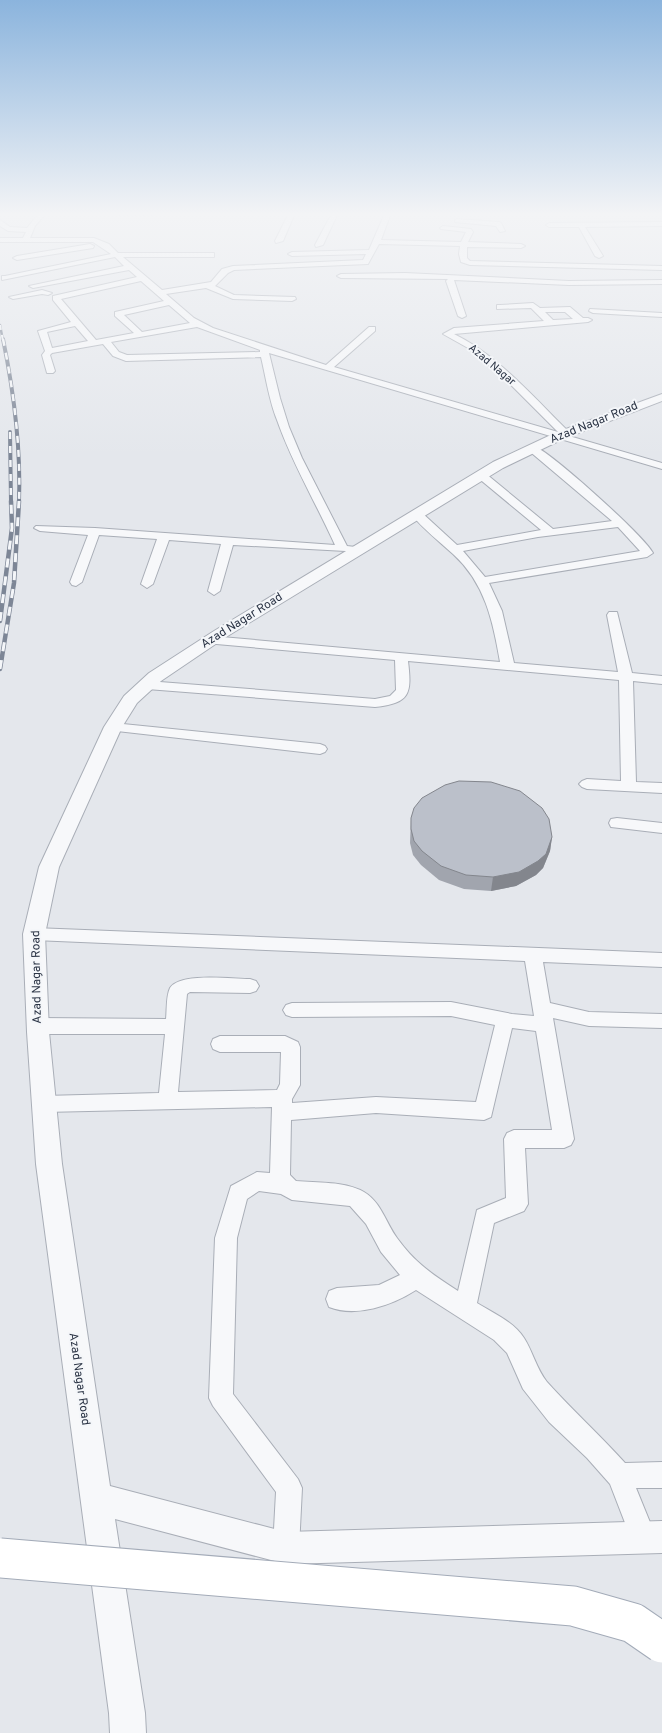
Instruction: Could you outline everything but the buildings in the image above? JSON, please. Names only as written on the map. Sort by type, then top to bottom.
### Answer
[{"type":"main road","points":[[0,1558],[573,1606],[633,1623],[662,1643]]},
{"type":"street","points":[[13,297],[31,294]]},
{"type":"street","points":[[49,294],[56,298],[94,343]]},
{"type":"street","points":[[56,298],[74,294]]},
{"type":"street","points":[[161,294],[198,324],[265,352],[328,368],[562,435],[662,466]]},
{"type":"street","points":[[226,294],[233,297],[292,299]]},
{"type":"street","points":[[455,294],[462,316]]},
{"type":"street","points":[[493,300],[510,316]]},
{"type":"street","points":[[141,334],[118,314],[171,302]]},
{"type":"street","name":"Azad Nagar","points":[[510,316],[551,323],[584,320],[567,309],[538,310],[530,304],[510,316],[447,334],[471,346],[504,374],[562,435]]},
{"type":"street","points":[[538,310],[551,323]]},
{"type":"street","points":[[594,311],[662,315]]},
{"type":"street","points":[[50,371],[46,355],[49,351],[42,331],[76,323]]},
{"type":"street","points":[[49,351],[198,324]]},
{"type":"street","points":[[328,368],[372,329]]},
{"type":"street","points":[[105,341],[116,354],[126,358],[265,352]]},
{"type":"street","points":[[265,352],[270,383],[283,426],[302,470],[351,549]]},
{"type":"street","name":"Azad Nagar Road","points":[[128,1733],[127,1713],[49,1164],[38,1026],[34,934],[48,866],[113,727],[130,700],[155,677],[351,549],[417,514],[481,475],[532,448],[562,435],[662,397]]},
{"type":"street","points":[[482,581],[648,553],[620,523],[579,486],[532,448]]},
{"type":"street","points":[[481,475],[550,532]]},
{"type":"street","points":[[417,514],[454,549],[482,581],[495,610],[508,666]]},
{"type":"street","points":[[454,549],[550,532],[620,523]]},
{"type":"street","points":[[40,528],[351,549]]},
{"type":"street","points":[[76,582],[95,532]]},
{"type":"street","points":[[147,584],[164,537]]},
{"type":"street","points":[[214,591],[228,541]]},
{"type":"street","points":[[613,615],[626,677],[629,786]]},
{"type":"street","points":[[210,640],[662,680]]},
{"type":"street","points":[[147,685],[388,702],[399,698],[403,693],[401,656]]},
{"type":"street","points":[[113,727],[320,748]]},
{"type":"street","points":[[587,784],[662,788]]},
{"type":"street","points":[[617,823],[662,828]]},
{"type":"street","points":[[34,934],[662,960]]},
{"type":"street","points":[[465,1308],[485,1217],[517,1204],[514,1139],[564,1139],[533,955]]},
{"type":"street","points":[[168,1100],[176,996],[181,987],[192,985],[250,986]]},
{"type":"street","points":[[292,1010],[451,1009],[505,1020],[543,1016],[661,1024]]},
{"type":"street","points":[[44,1104],[168,1100],[282,1105],[318,1111],[376,1104],[484,1112],[505,1020]]},
{"type":"street","points":[[38,1026],[174,1027]]},
{"type":"street","points":[[96,1498],[286,1548],[652,1537],[618,1476],[596,1449],[558,1414],[531,1381],[515,1345],[502,1332],[416,1277],[389,1244],[374,1217],[357,1199],[345,1195],[292,1190],[285,1185],[280,1176],[282,1105],[290,1085],[291,1047],[285,1044],[220,1044]]},
{"type":"street","points":[[285,1185],[257,1181],[238,1193],[226,1238],[221,1398],[289,1488],[286,1548]]},
{"type":"street","points":[[337,1299],[379,1296],[394,1292],[416,1277]]},
{"type":"street","points":[[618,1476],[662,1475]]},
{"type":"railway","points":[[0,325],[3,341]]},
{"type":"railway","points":[[3,339],[16,420],[19,501]]},
{"type":"railway","points":[[10,432],[11,502]]},
{"type":"railway","points":[[0,621],[12,528],[11,501]]},
{"type":"railway","points":[[0,669],[14,583],[19,501]]}]
